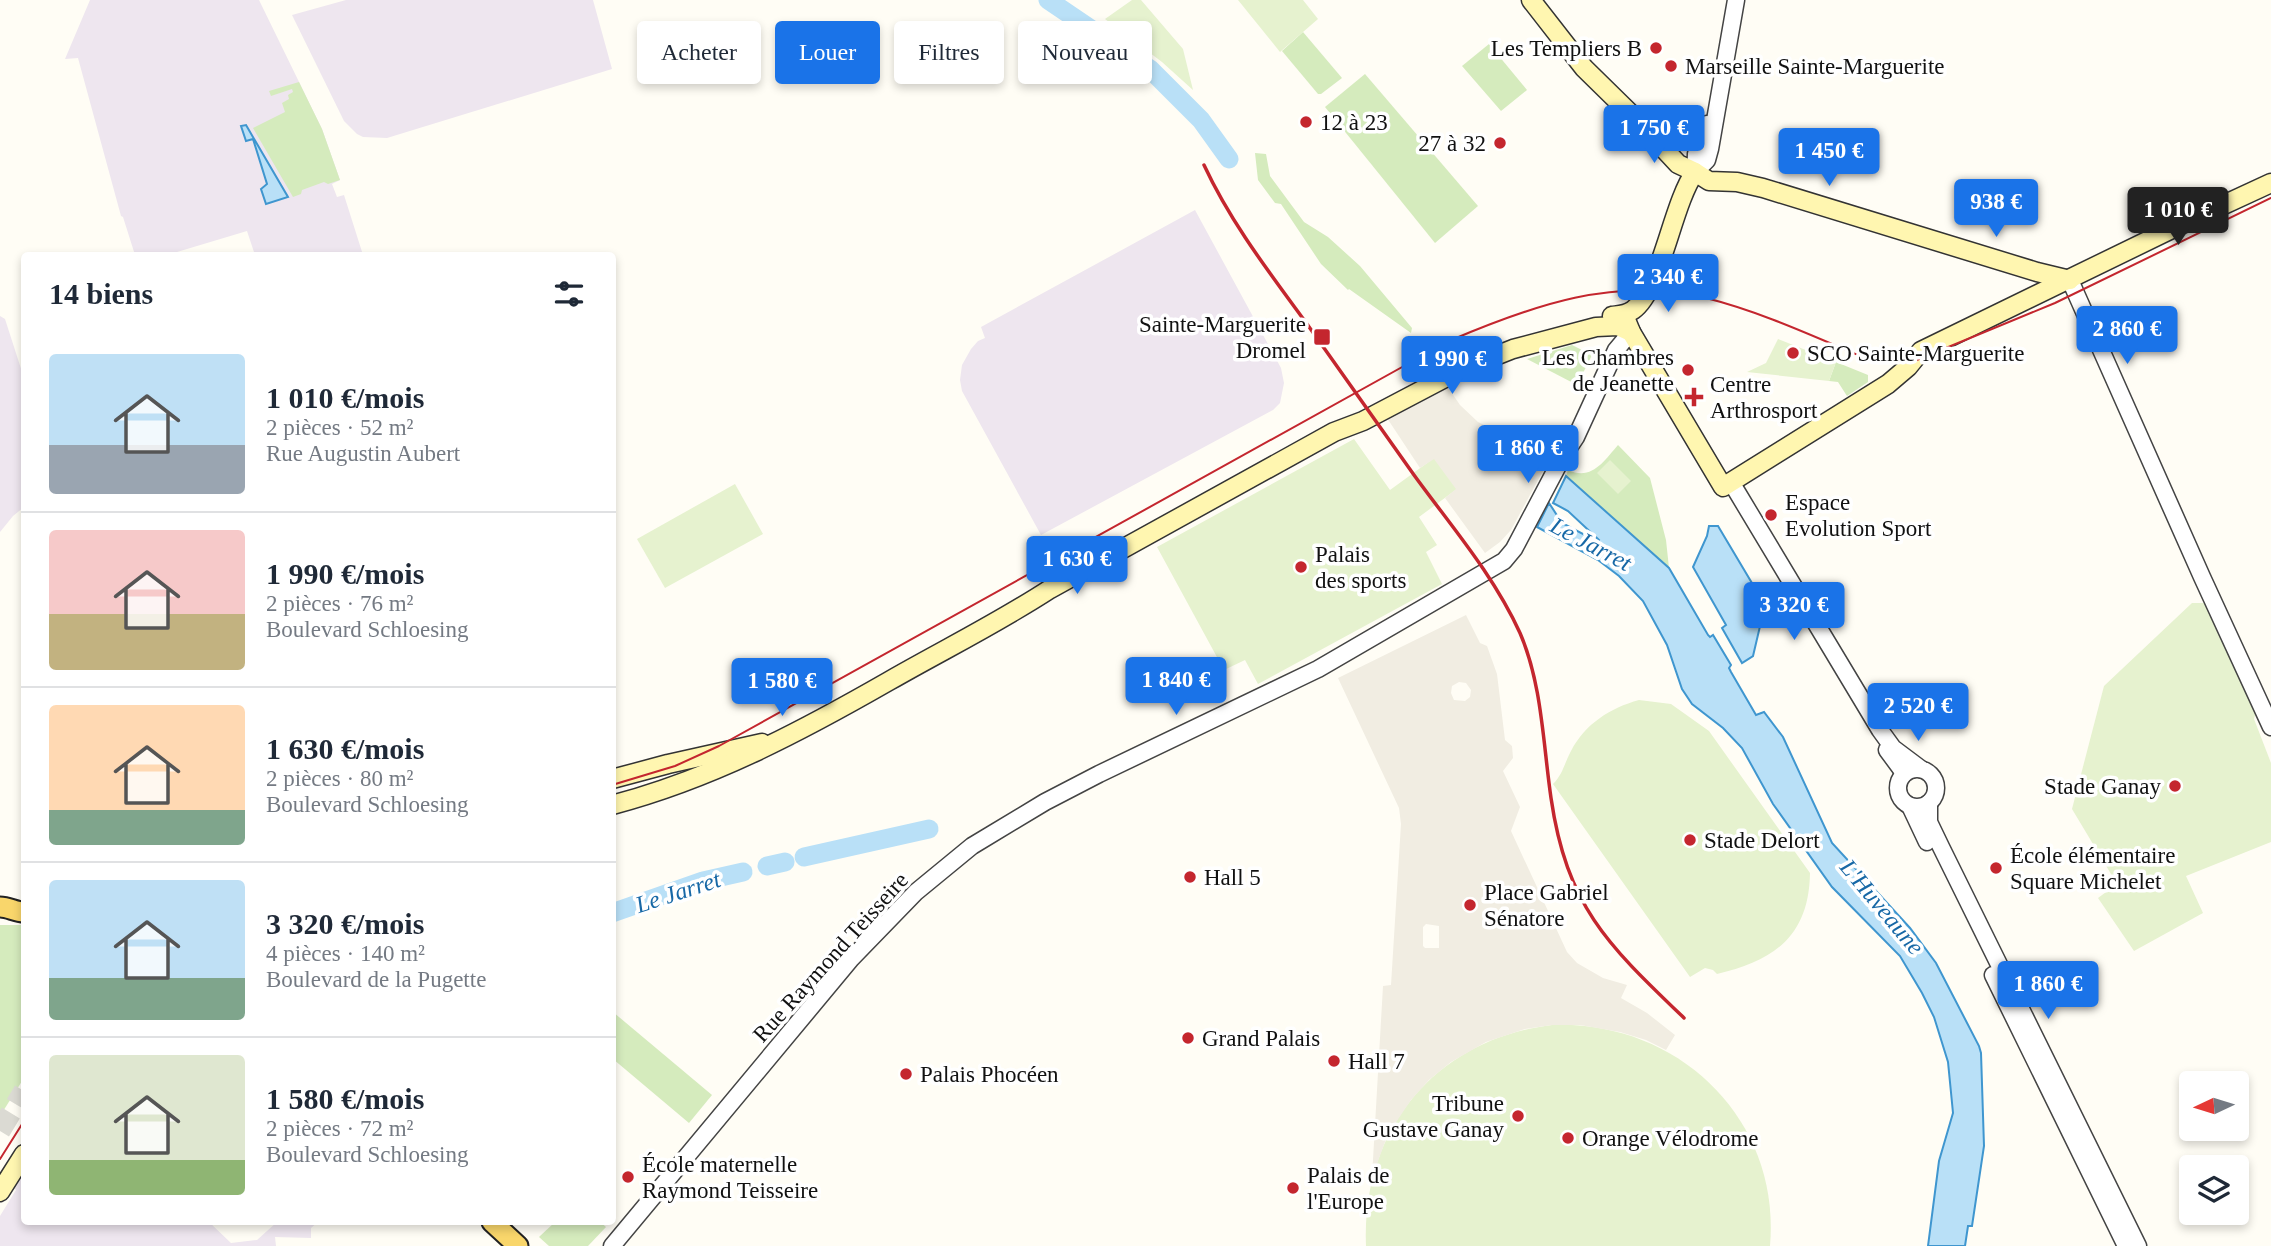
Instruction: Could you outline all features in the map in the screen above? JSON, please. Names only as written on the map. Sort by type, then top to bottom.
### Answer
[{"type":"main road","points":[[1531,0],[1584,68],[1678,164],[1709,181],[1737,182],[1763,188],[2070,280]]},
{"type":"main road","points":[[1624,324],[1644,297],[1661,258],[1686,185],[1695,172]]},
{"type":"main road","points":[[1624,324],[1727,484],[1888,384],[1908,367],[1920,351],[2271,183]]},
{"type":"main road","points":[[617,806],[708,774],[783,739],[1334,432],[1357,414],[1419,379],[1501,342],[1551,327],[1624,324]]},
{"type":"main road","points":[[616,778],[783,739]]},
{"type":"main road","points":[[0,1192],[21,1159]]},
{"type":"main road","points":[[495,1225],[518,1246]]},
{"type":"street","points":[[1695,172],[1696,154],[1723,79],[1736,0]]},
{"type":"street","points":[[2070,280],[2271,727]]},
{"type":"street","name":"Rue Raymond Teisseire","points":[[612,1246],[840,972],[916,892],[972,846],[1045,802],[1099,774],[1318,669],[1504,561],[1527,528],[1562,458],[1576,437],[1616,350],[1624,324]]},
{"type":"street","points":[[1727,484],[1880,730],[1893,748],[1931,774],[1936,785],[1935,795],[1929,803],[1910,806]]},
{"type":"street","points":[[1727,484],[1812,636],[1869,727],[1904,773]]},
{"type":"street","points":[[1921,769],[1915,768],[1900,778],[1898,789],[1901,799],[1910,806],[2126,1246]]},
{"type":"street","points":[[1929,803],[1929,822],[2138,1246]]},
{"type":"shaded area","points":[[90,0],[259,0],[322,129],[340,180],[332,184],[337,197],[344,195],[362,252],[254,252],[247,231],[177,252],[134,252],[121,216],[78,58],[65,59]]},
{"type":"shaded area","points":[[346,0],[593,0],[612,69],[387,138],[363,137],[344,121],[292,15]]},
{"type":"shaded area","points":[[1195,210],[1281,368],[1284,383],[1280,403],[1273,410],[1041,535],[962,391],[962,365],[971,349],[985,338],[981,327]]},
{"type":"shaded area","points":[[0,316],[5,319],[21,369],[21,509],[0,532]]},
{"type":"shaded area","points":[[1447,386],[1460,405],[1478,422],[1550,458],[1511,530],[1485,553],[1445,498],[1456,489],[1434,459],[1420,468],[1387,418]]},
{"type":"shaded area","name":"Place Gabriel Sénatore","points":[[1466,615],[1480,643],[1487,646],[1497,674],[1505,740],[1512,746],[1513,758],[1503,771],[1520,807],[1511,831],[1567,952],[1577,963],[1603,978],[1627,985],[1621,998],[1647,1013],[1675,1035],[1666,1050],[1620,1032],[1580,1025],[1525,1029],[1486,1042],[1451,1062],[1429,1080],[1411,1100],[1388,1134],[1372,1177],[1383,986],[1391,985],[1401,824],[1399,808],[1338,678]],"holes":[[[1459,682],[1466,683],[1471,690],[1470,697],[1465,701],[1454,700],[1451,693],[1452,686]],[[1426,924],[1439,926],[1439,948],[1423,946],[1423,927]]]},
{"type":"shaded area","points":[[21,1171],[21,1225],[212,1225],[231,1243],[257,1240],[274,1225],[314,1225],[311,1228],[311,1238],[275,1237],[276,1246],[0,1246],[0,1216],[16,1190],[12,1186]]},
{"type":"green space","points":[[1132,0],[1141,0],[1183,49],[1193,90],[1152,54],[1152,21],[1105,19]]},
{"type":"green space","points":[[1238,0],[1303,0],[1318,19],[1280,52]]},
{"type":"green space","points":[[1303,32],[1342,78],[1321,94],[1318,94],[1282,51]]},
{"type":"green space","points":[[1489,44],[1527,90],[1501,111],[1462,66]]},
{"type":"green space","points":[[1365,74],[1478,206],[1435,243],[1325,107]]},
{"type":"green space","points":[[299,82],[322,129],[340,180],[328,184],[324,182],[302,190],[301,194],[293,197],[253,128],[285,112],[282,103],[289,99],[288,95],[293,92],[292,89],[271,96],[269,91]]},
{"type":"green space","points":[[1255,153],[1266,154],[1270,176],[1304,222],[1328,237],[1360,266],[1412,328],[1411,333],[1348,290],[1321,264],[1281,204],[1275,203],[1258,180]]},
{"type":"green space","name":"SCO Sainte-Marguerite","points":[[1778,339],[1836,362],[1829,381],[1747,372],[1766,363]]},
{"type":"green space","points":[[1572,345],[1592,355],[1577,385],[1527,359]]},
{"type":"green space","points":[[1836,362],[1868,375],[1868,382],[1847,396],[1838,382],[1829,381]]},
{"type":"green space","name":"Palais des sports","points":[[1354,439],[1390,490],[1434,458],[1457,489],[1419,517],[1437,545],[1426,552],[1442,584],[1258,684],[1245,660],[1224,670],[1157,547]]},
{"type":"green space","points":[[1618,445],[1650,478],[1666,540],[1669,568],[1566,476],[1568,470],[1584,473],[1597,468]]},
{"type":"green space","points":[[1610,460],[1631,481],[1618,494],[1597,473]]},
{"type":"green space","points":[[735,484],[763,534],[665,588],[637,539]]},
{"type":"green space","name":"Stade Ganay","points":[[2192,603],[2206,603],[2256,711],[2254,719],[2271,763],[2271,842],[2186,876],[2203,913],[2134,951],[2098,898],[2117,884],[2072,809],[2104,686]]},
{"type":"green space","name":"Stade Delort","points":[[1639,700],[1671,704],[1709,731],[1810,873],[1803,914],[1795,929],[1771,953],[1755,962],[1717,974],[1705,968],[1690,977],[1553,784],[1577,741],[1591,725],[1608,713]]},
{"type":"green space","points":[[0,925],[21,925],[21,1083],[0,1116]]},
{"type":"green space","points":[[616,1015],[712,1095],[689,1123],[616,1062]]},
{"type":"green space","name":"Orange Vélodrome","points":[[1552,1025],[1598,1028],[1640,1039],[1679,1059],[1712,1086],[1739,1119],[1758,1157],[1769,1200],[1770,1246],[1366,1246],[1368,1203],[1377,1164],[1392,1128],[1414,1097],[1441,1070],[1473,1049],[1510,1034]]},
{"type":"green space","points":[[552,1225],[606,1227],[588,1246],[549,1246],[539,1237]]},
{"type":"water","points":[[246,125],[288,197],[266,204],[261,189],[267,184],[253,139],[246,141],[241,126]]},
{"type":"water","points":[[1566,476],[1669,568],[1708,635],[1713,635],[1731,665],[1731,672],[1756,715],[1764,712],[1783,737],[1832,843],[1910,928],[1936,963],[1981,1053],[1984,1146],[1972,1226],[1968,1226],[1965,1246],[1928,1246],[1939,1161],[1953,1113],[1948,1062],[1934,1017],[1922,993],[1900,956],[1832,887],[1773,804],[1742,748],[1723,728],[1692,704],[1682,689],[1667,645],[1643,601],[1619,576],[1598,560],[1537,527],[1549,503],[1562,523],[1598,542],[1599,540],[1568,511],[1553,503]]},
{"type":"water","points":[[1709,526],[1718,526],[1765,605],[1753,656],[1742,663],[1722,628],[1726,625],[1693,567]]},
{"type":"waterway","name":"L'Huveaune","points":[[1048,0],[1150,69],[1201,120],[1229,159]]},
{"type":"waterway","name":"Le Jarret","points":[[804,857],[929,829]]},
{"type":"waterway","name":"Le Jarret","points":[[767,866],[785,862]]},
{"type":"waterway","name":"Le Jarret","points":[[616,912],[703,881],[743,872]]},
{"type":"tunnel","points":[[0,1131],[21,1096]]},
{"type":"tram line","points":[[616,784],[675,766],[719,746],[1449,341],[1511,316],[1607,292],[1673,292],[1748,310],[1870,360],[1912,362],[2055,303],[2271,198]]},
{"type":"tram line","points":[[0,1159],[21,1126]]},
{"type":"railway","points":[[1204,165],[1251,247],[1471,551],[1509,611],[1520,633],[1533,673],[1558,836],[1580,896],[1613,945],[1684,1018]]},
{"type":"place","name":"Les Templiers B","points":[[1656,48]]},
{"type":"place","name":"Marseille Sainte-Marguerite","points":[[1671,66]]},
{"type":"place","name":"12 à 23","points":[[1306,122]]},
{"type":"place","name":"27 à 32","points":[[1500,143]]},
{"type":"place","name":"Sainte-Marguerite Dromel","points":[[1322,337]]},
{"type":"place","name":"SCO Sainte-Marguerite","points":[[1793,353]]},
{"type":"place","name":"Les Chambres de Jeanette","points":[[1688,370]]},
{"type":"place","name":"Centre Arthrosport","points":[[1694,397]]},
{"type":"place","name":"Espace Evolution Sport","points":[[1771,515]]},
{"type":"place","name":"Palais des sports","points":[[1301,567]]},
{"type":"place","name":"Stade Ganay","points":[[2175,786]]},
{"type":"place","name":"Stade Delort","points":[[1690,840]]},
{"type":"place","name":"École élémentaire Square Michelet","points":[[1996,868]]},
{"type":"place","name":"Hall 5","points":[[1190,877]]},
{"type":"place","name":"Place Gabriel Sénatore","points":[[1470,905]]},
{"type":"place","name":"Grand Palais","points":[[1188,1038]]},
{"type":"place","name":"Hall 7","points":[[1334,1061]]},
{"type":"place","name":"Palais Phocéen","points":[[906,1074]]},
{"type":"place","name":"Tribune Gustave Ganay","points":[[1518,1116]]},
{"type":"place","name":"Orange Vélodrome","points":[[1568,1138]]},
{"type":"place","name":"École maternelle Raymond Teisseire","points":[[628,1177]]},
{"type":"place","name":"Palais de l'Europe","points":[[1293,1188]]}]
